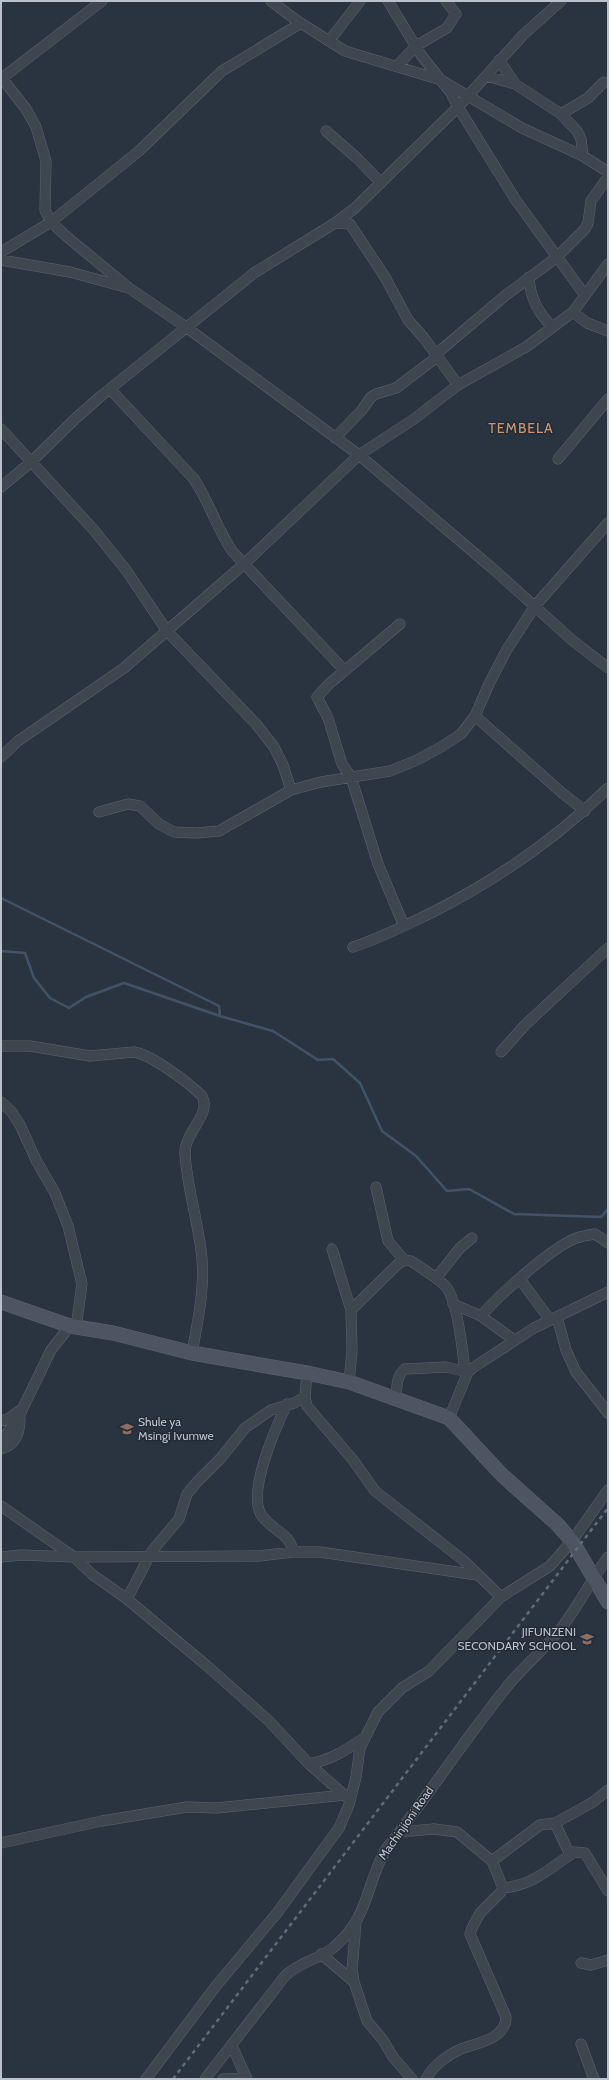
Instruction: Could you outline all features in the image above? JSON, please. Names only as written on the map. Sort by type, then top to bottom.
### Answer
[{"type":"street","points":[[102,1],[1,78],[26,109],[41,142],[46,161],[45,210],[51,222],[129,288],[186,327],[359,455],[535,606],[572,640],[608,668]]},
{"type":"street","points":[[271,1],[301,23],[351,54],[397,66],[441,80],[522,128],[583,156],[608,172]]},
{"type":"street","points":[[329,41],[360,1]]},
{"type":"street","points":[[397,66],[416,46],[451,25],[456,14],[446,1]]},
{"type":"street","points":[[1,487],[31,462],[76,418],[186,327],[254,274],[335,223],[355,208],[458,107],[523,35],[559,2]]},
{"type":"street","points":[[392,3],[427,64],[451,93],[458,107],[515,199],[584,294]]},
{"type":"street","points":[[1,252],[51,222],[139,151],[222,71],[301,23]]},
{"type":"street","points":[[499,60],[515,84]]},
{"type":"street","points":[[486,76],[515,84],[561,114],[577,131],[581,139],[583,156]]},
{"type":"street","points":[[561,114],[588,98],[604,82]]},
{"type":"street","points":[[326,131],[358,158],[382,183]]},
{"type":"street","points":[[335,438],[362,410],[371,397],[396,388],[437,356],[485,312],[558,257],[585,229],[588,223],[591,201],[608,177]]},
{"type":"street","points":[[350,224],[355,208]]},
{"type":"street","points":[[335,223],[350,224]]},
{"type":"street","points":[[350,224],[384,277],[403,312],[458,385]]},
{"type":"street","points":[[1,260],[70,272],[129,288]]},
{"type":"street","points":[[1,757],[18,741],[124,668],[244,564],[359,455],[414,419],[458,385],[526,347],[573,312],[584,294],[608,264]]},
{"type":"street","points":[[529,278],[535,306],[552,327]]},
{"type":"street","points":[[573,312],[588,323],[608,331]]},
{"type":"street","points":[[110,389],[194,479],[203,492],[221,533],[232,551],[345,672]]},
{"type":"street","points":[[558,459],[608,399]]},
{"type":"street","points":[[1,428],[109,549],[167,630],[256,724],[274,747],[283,765],[291,790]]},
{"type":"street","points":[[99,812],[128,804],[140,806],[159,824],[174,832],[196,834],[219,831],[232,825],[291,790],[321,782],[390,771],[415,761],[460,734],[475,716],[506,651],[535,606],[608,524]]},
{"type":"street","points":[[400,624],[317,697],[328,718],[342,764],[351,778],[378,864],[404,926]]},
{"type":"street","points":[[475,716],[561,792],[585,811]]},
{"type":"street","points":[[352,947],[374,940],[474,891],[509,869],[585,811],[608,788]]},
{"type":"street","points":[[501,1052],[525,1025],[608,948]]},
{"type":"street","points":[[1,1046],[30,1046],[84,1056],[134,1052],[140,1053],[148,1056],[202,1096],[205,1102],[205,1109],[188,1136],[185,1153],[201,1251],[202,1279],[192,1353]]},
{"type":"street","points":[[1,1102],[11,1111],[20,1125],[36,1160],[55,1193],[68,1226],[82,1284],[73,1327],[51,1350],[21,1412],[1,1442]]},
{"type":"street","points":[[376,1187],[388,1241],[404,1260]]},
{"type":"street","points":[[481,1316],[520,1279],[554,1252],[574,1239],[595,1234],[608,1243]]},
{"type":"street","points":[[436,1278],[460,1248],[472,1238]]},
{"type":"street","points":[[332,1249],[351,1310],[352,1351],[348,1382]]},
{"type":"street","points":[[351,1310],[399,1263],[404,1260],[411,1261],[436,1278],[447,1288],[453,1304],[466,1372],[449,1418]]},
{"type":"street","points":[[520,1279],[554,1318],[576,1372],[608,1412]]},
{"type":"street","points":[[395,1400],[398,1378],[401,1372],[405,1369],[446,1367],[466,1372],[514,1340],[554,1318],[608,1292]]},
{"type":"street","points":[[1,1302],[73,1327],[113,1333],[192,1353],[307,1373],[348,1382],[449,1418],[502,1475],[557,1524],[572,1540],[608,1602]]},
{"type":"street","points":[[453,1304],[481,1316],[514,1340]]},
{"type":"street","points":[[307,1373],[305,1397],[307,1406],[353,1460],[375,1491],[388,1503],[463,1560],[477,1575],[502,1597]]},
{"type":"street","points":[[127,1599],[152,1551],[179,1519],[187,1494],[220,1459],[246,1428],[271,1410],[305,1397]]},
{"type":"street","points":[[287,1404],[278,1422],[270,1447],[264,1459],[256,1500],[262,1517],[290,1540],[293,1552]]},
{"type":"street","points":[[1,1421],[21,1412]]},
{"type":"street","points":[[1,1449],[12,1444],[17,1435],[21,1412]]},
{"type":"street","points":[[146,2079],[310,1868],[343,1821],[347,1798],[356,1777],[360,1748],[372,1721],[386,1703],[405,1686],[429,1671],[502,1597],[550,1566],[572,1540],[608,1490]]},
{"type":"street","points":[[1,1506],[74,1557],[93,1575],[127,1599],[235,1690],[309,1764],[347,1798]]},
{"type":"street","points":[[1,1557],[49,1555],[74,1557],[266,1556],[293,1552],[320,1552],[477,1575]]},
{"type":"street","name":"Machinjioni Road","points":[[205,2079],[285,1976],[299,1964],[333,1948],[356,1923],[368,1897],[378,1862],[458,1750],[528,1662],[545,1648],[564,1624],[608,1557]]},
{"type":"street","points":[[309,1764],[325,1761],[341,1754],[364,1738]]},
{"type":"street","points":[[492,1861],[540,1825],[555,1823],[593,1802],[608,1790]]},
{"type":"street","points":[[1,1843],[102,1821],[180,1808],[217,1808],[347,1798]]},
{"type":"street","points":[[555,1823],[570,1855]]},
{"type":"street","points":[[399,1832],[434,1829],[457,1832],[492,1861],[502,1888],[501,1892],[476,1919],[470,1934],[506,2017],[506,2024],[488,2041],[461,2050],[434,2066],[426,2079]]},
{"type":"street","points":[[502,1888],[518,1886],[535,1880],[578,1851],[585,1853],[608,1891]]},
{"type":"street","points":[[356,1923],[352,1959],[354,1982],[368,2025],[379,2036],[393,2057],[412,2079]]},
{"type":"street","points":[[321,1954],[354,1982]]},
{"type":"street","points":[[581,1963],[591,1965],[608,1960]]},
{"type":"street","points":[[581,2044],[594,2079]]},
{"type":"street","points":[[223,2079],[247,2078],[232,2046]]},
{"type":"waterway","points":[[1,898],[219,1006],[220,1016]]},
{"type":"waterway","points":[[1,951],[25,953],[34,978],[50,998],[69,1008],[86,997],[124,983],[220,1016],[273,1031],[318,1060],[333,1059],[360,1083],[382,1131],[416,1156],[447,1191],[469,1189],[514,1214],[601,1217],[608,1209]]},
{"type":"railway","points":[[173,2079],[608,1508]]},
{"type":"place","name":"Shule ya Msingi Ivumwe","points":[[127,1429]]},
{"type":"place","name":"JIFUNZENI SECONDARY SCHOOL","points":[[587,1639]]},
{"type":"district","name":"TEMBELA","points":[[521,428]]}]
